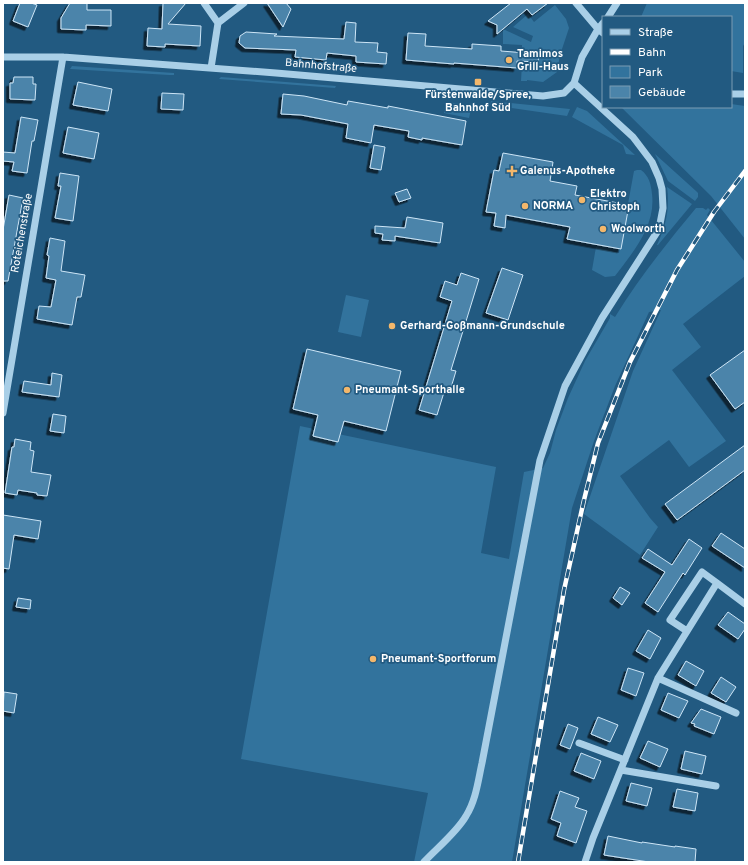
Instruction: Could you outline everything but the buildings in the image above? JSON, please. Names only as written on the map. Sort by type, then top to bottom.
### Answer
[{"type":"street","points":[[204,3],[218,23]]},
{"type":"street","points":[[211,68],[218,23],[244,3]]},
{"type":"street","points":[[424,862],[451,835],[466,817],[474,798],[540,460],[565,386],[602,318],[659,229],[662,208],[662,189],[652,162],[632,137],[574,83],[582,57],[600,31],[576,3]]},
{"type":"street","points":[[609,16],[618,3]]},
{"type":"street","name":"Bahnhofstraße","points":[[3,57],[63,57],[543,96],[564,93],[574,83]]},
{"type":"street","name":"Roteichenstraße","points":[[3,413],[63,57]]},
{"type":"street","points":[[732,94],[745,94]]},
{"type":"street","points":[[687,631],[670,620],[702,572],[745,604]]},
{"type":"street","points":[[586,862],[658,678],[717,583]]},
{"type":"street","points":[[658,678],[736,713]]},
{"type":"street","points":[[579,743],[625,760]]},
{"type":"street","points":[[621,770],[716,786]]},
{"type":"green space","points":[[647,3],[745,3],[743,73],[732,71],[732,16],[641,16]]},
{"type":"green space","points":[[555,5],[566,19],[569,28],[560,55],[557,72],[543,82],[527,80],[521,81],[522,63],[535,63],[535,51],[522,50],[522,45],[503,44],[503,29],[531,42],[533,36],[513,27],[528,14],[534,22]]},
{"type":"green space","points":[[72,66],[174,73],[174,75],[70,69]]},
{"type":"green space","points":[[221,77],[336,86],[335,88],[219,79]]},
{"type":"green space","points":[[491,101],[570,109],[567,116],[490,105]]},
{"type":"green space","points":[[445,102],[472,105],[469,118],[444,113]]},
{"type":"green space","points":[[732,104],[745,106],[745,239],[711,196],[622,108],[732,108]]},
{"type":"green space","points":[[577,107],[587,111],[635,155],[626,154],[623,145],[572,117]]},
{"type":"green space","points":[[655,154],[698,193],[698,197],[695,201],[668,181]]},
{"type":"green space","points":[[637,170],[644,172],[648,178],[652,194],[652,206],[647,228],[636,248],[615,276],[605,277],[592,270],[596,247],[619,253],[634,171]]},
{"type":"green space","points":[[667,187],[692,204],[657,245],[663,231],[666,217],[668,202]]},
{"type":"green space","points":[[696,208],[703,208],[706,210],[708,208],[710,210],[707,215],[745,262],[745,276],[683,324],[701,347],[672,370],[726,441],[689,467],[669,440],[620,476],[658,527],[640,555],[584,514],[633,371],[661,310],[649,312],[615,386],[594,441],[572,508],[512,862],[414,862],[428,793],[241,759],[300,426],[496,467],[481,553],[509,559],[524,472],[543,468],[550,453],[556,430],[568,398],[585,361],[610,318],[610,314],[615,317],[634,288],[674,234]]},
{"type":"green space","points":[[346,295],[369,300],[361,337],[338,332]]},
{"type":"railway","points":[[518,862],[564,590],[598,443],[630,362],[677,270],[714,212],[745,171]]},
{"type":"place","name":"Tamimos Grill-Haus","points":[[509,60]]},
{"type":"place","name":"Fürstenwalde/Spree, Bahnhof Süd","points":[[478,82]]},
{"type":"place","name":"Galenus-Apotheke","points":[[512,171]]},
{"type":"place","name":"Elektro Christoph","points":[[582,200]]},
{"type":"place","name":"NORMA","points":[[525,206]]},
{"type":"place","name":"Woolworth","points":[[603,229]]},
{"type":"place","name":"Gerhard-Goßmann-Grundschule","points":[[392,326]]},
{"type":"place","name":"Pneumant-Sporthalle","points":[[347,390]]},
{"type":"place","name":"Pneumant-Sportforum","points":[[373,659]]}]
